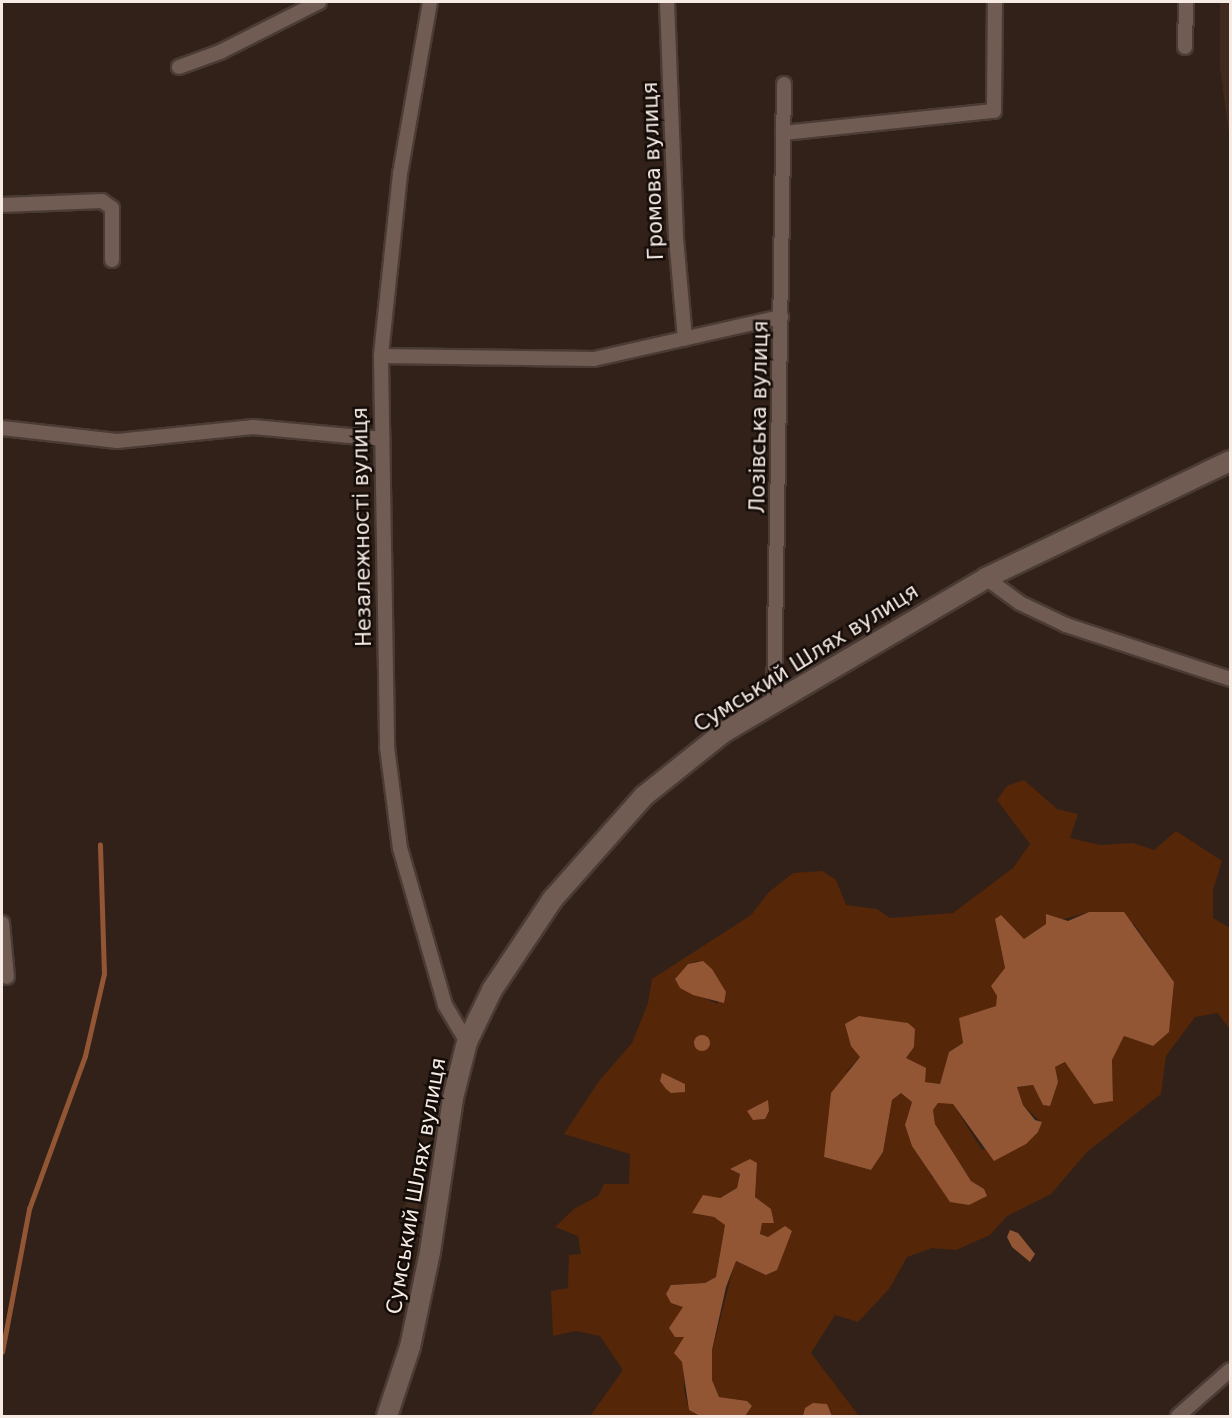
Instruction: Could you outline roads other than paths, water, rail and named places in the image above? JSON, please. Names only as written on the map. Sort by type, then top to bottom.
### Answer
[{"type":"main road","name":"Сумський Шлях вулиця","points":[[387,1416],[410,1347],[430,1252],[453,1098],[467,1042],[492,990],[552,900],[644,796],[724,732],[986,578],[1230,461]]},
{"type":"street","points":[[180,67],[220,52],[319,2]]},
{"type":"street","name":"Незалежності вулиця","points":[[430,2],[400,174],[381,356],[387,747],[400,848],[446,1005],[467,1042]]},
{"type":"street","name":"Громова вулиця","points":[[667,2],[676,238],[685,339]]},
{"type":"street","points":[[783,133],[993,111],[995,2]]},
{"type":"street","points":[[1185,47],[1186,2]]},
{"type":"street","name":"Лозівська вулиця","points":[[774,701],[784,84]]},
{"type":"street","points":[[2,205],[102,201],[112,208],[112,260]]},
{"type":"street","points":[[381,356],[594,359],[782,317]]},
{"type":"street","points":[[2,428],[117,441],[253,427],[382,439]]},
{"type":"street","points":[[986,578],[1020,603],[1066,625],[1230,679]]},
{"type":"street","points":[[2,922],[7,977]]},
{"type":"street","points":[[1182,1416],[1230,1370]]},
{"type":"waterway","points":[[2,1352],[29,1209],[85,1056],[104,974],[100,845]]}]
